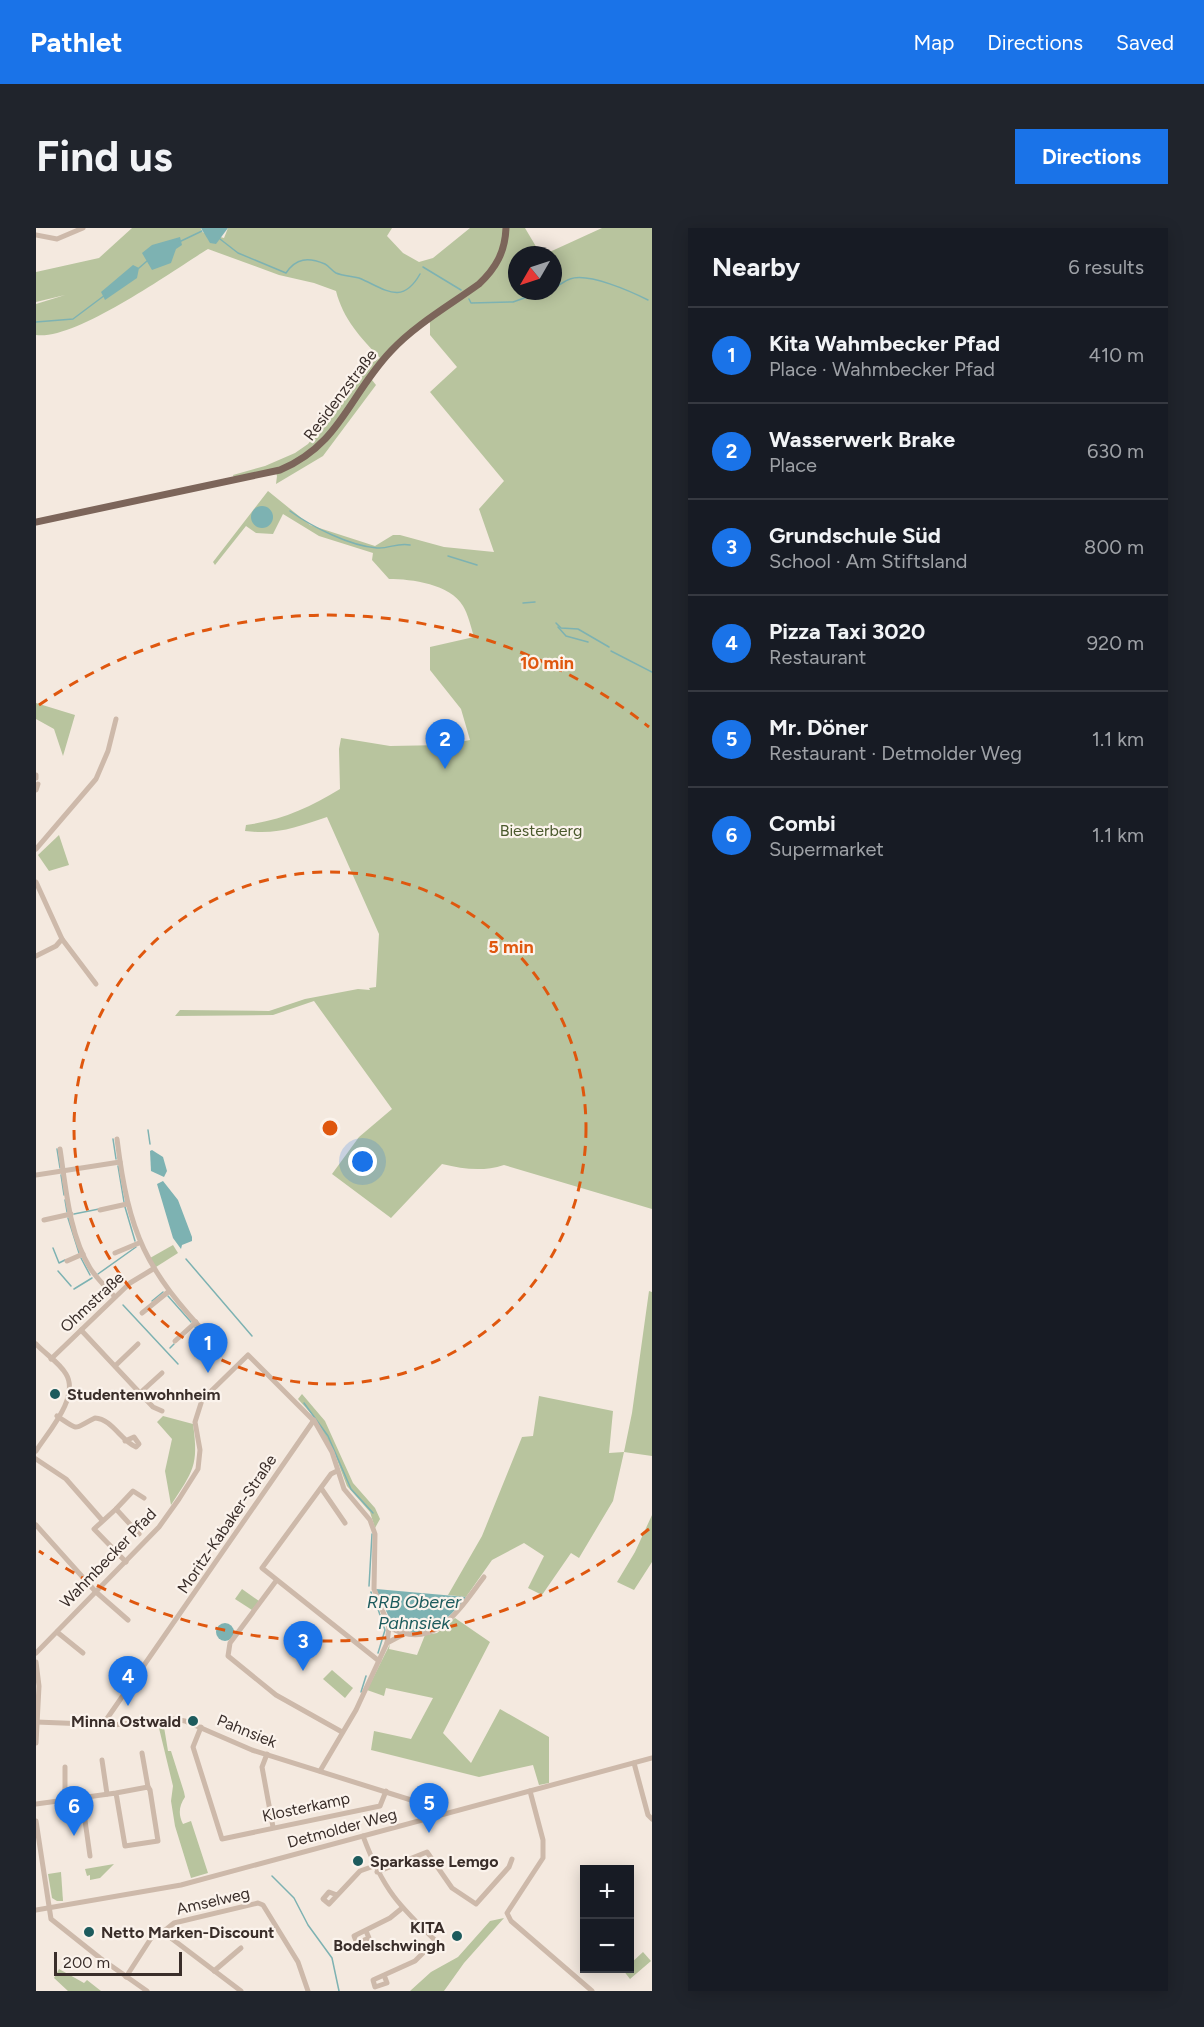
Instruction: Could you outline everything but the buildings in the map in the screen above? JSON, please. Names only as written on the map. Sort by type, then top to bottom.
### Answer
[{"type":"main road","name":"Residenzstraße","points":[[36,522],[280,470],[309,456],[332,432],[392,350],[492,272],[505,245],[506,228]]},
{"type":"street","points":[[36,235],[57,239],[79,229]]},
{"type":"street","points":[[36,849],[96,779],[108,751],[116,719]]},
{"type":"street","points":[[37,881],[62,939],[96,984]]},
{"type":"street","points":[[36,956],[56,946],[62,939]]},
{"type":"street","points":[[117,1138],[127,1204],[139,1243],[168,1292],[212,1340]]},
{"type":"street","points":[[60,1149],[71,1214],[83,1254],[94,1274],[115,1297]]},
{"type":"street","points":[[36,1175],[120,1162]]},
{"type":"street","points":[[100,1210],[127,1204]]},
{"type":"street","points":[[44,1220],[71,1214]]},
{"type":"street","points":[[115,1253],[139,1243]]},
{"type":"street","points":[[67,1261],[83,1254]]},
{"type":"street","name":"Ohmstraße","points":[[51,1359],[115,1297],[153,1269]]},
{"type":"street","points":[[142,1313],[168,1292]]},
{"type":"street","points":[[175,1341],[196,1322]]},
{"type":"street","points":[[81,1330],[140,1393],[162,1412]]},
{"type":"street","points":[[36,1344],[65,1372],[70,1384],[66,1401],[36,1450]]},
{"type":"street","points":[[115,1366],[138,1344]]},
{"type":"street","name":"Wahmbecker Pfad","points":[[36,1653],[159,1527],[198,1469],[201,1450],[195,1422],[202,1400],[248,1355],[314,1420]]},
{"type":"street","points":[[140,1393],[162,1373]]},
{"type":"street","points":[[57,1416],[76,1428],[81,1428],[95,1418],[102,1419],[125,1441]]},
{"type":"street","points":[[314,1420],[332,1452],[344,1488],[374,1527],[374,1589],[389,1627],[387,1643],[356,1710],[320,1771]]},
{"type":"street","name":"Moritz-Kabaker-Straße","points":[[110,1725],[115,1709],[159,1641],[314,1420]]},
{"type":"street","points":[[36,1459],[66,1479],[102,1520]]},
{"type":"street","points":[[337,1471],[332,1472],[264,1564],[263,1570],[379,1661]]},
{"type":"street","points":[[321,1488],[345,1523]]},
{"type":"street","points":[[126,1562],[94,1528],[133,1491],[144,1498]]},
{"type":"street","points":[[116,1509],[139,1534]]},
{"type":"street","points":[[36,1525],[57,1547],[60,1555],[83,1575],[96,1592],[128,1620]]},
{"type":"street","points":[[387,1643],[404,1634],[431,1632],[443,1627],[484,1577]]},
{"type":"street","points":[[276,1581],[230,1643],[228,1656],[276,1695],[342,1732]]},
{"type":"street","points":[[389,1627],[404,1634]]},
{"type":"street","points":[[57,1632],[83,1653]]},
{"type":"street","name":"Moritz-Kabaker-Straße","points":[[151,1655],[152,1646]]},
{"type":"street","points":[[36,1666],[39,1686],[36,1743]]},
{"type":"street","name":"Pahnsiek","points":[[36,1722],[110,1725],[173,1719],[201,1727],[267,1754],[428,1805],[435,1817]]},
{"type":"street","name":"Klosterkamp","points":[[201,1727],[193,1747],[222,1839],[381,1806],[386,1791]]},
{"type":"street","points":[[116,1793],[123,1842],[128,1847],[158,1841],[142,1754]]},
{"type":"street","points":[[267,1754],[262,1767],[273,1827]]},
{"type":"street","name":"Detmolder Weg","points":[[36,1910],[181,1886],[652,1758]]},
{"type":"street","points":[[102,1760],[107,1794]]},
{"type":"street","points":[[634,1763],[648,1815],[652,1819]]},
{"type":"street","points":[[65,1767],[65,1801]]},
{"type":"street","points":[[36,1804],[148,1787]]},
{"type":"street","points":[[530,1791],[543,1840],[543,1858],[507,1913],[511,1921],[592,1991]]},
{"type":"street","points":[[82,1798],[90,1856]]},
{"type":"street","points":[[36,1821],[39,1865],[55,1923],[147,1991]]},
{"type":"street","points":[[363,1836],[377,1872],[401,1909],[437,1943],[415,1961],[384,1975]]},
{"type":"street","points":[[377,1872],[427,1852],[452,1888],[476,1904],[509,1867],[512,1859]]},
{"type":"street","points":[[337,1895],[360,1871],[374,1866]]},
{"type":"street","name":"Amselweg","points":[[126,1977],[157,1929],[163,1932],[174,1923],[258,1903],[263,1905],[298,1962],[308,1991]]},
{"type":"street","points":[[366,1931],[401,1909]]},
{"type":"street","points":[[163,1932],[241,1991]]},
{"type":"street","points":[[214,1971],[242,1948]]},
{"type":"green space","name":"Biesterberg","points":[[132,228],[201,228],[202,232],[224,238],[228,228],[392,228],[387,236],[403,253],[419,262],[433,258],[470,228],[525,228],[536,246],[508,246],[508,300],[562,300],[562,246],[602,228],[652,228],[652,1209],[504,1165],[473,1169],[442,1164],[391,1218],[332,1174],[359,1137],[392,1109],[314,1001],[273,1015],[175,1016],[180,1010],[269,1011],[305,999],[358,989],[370,990],[369,988],[376,987],[379,934],[327,817],[297,827],[268,832],[245,831],[246,825],[272,820],[295,812],[340,789],[341,738],[390,746],[444,745],[470,740],[461,709],[430,670],[430,647],[474,637],[463,606],[449,592],[430,584],[389,579],[372,560],[373,553],[319,536],[283,514],[273,534],[256,533],[246,526],[215,565],[213,562],[268,491],[310,525],[375,546],[393,535],[400,535],[444,547],[494,552],[479,509],[504,481],[430,392],[457,367],[430,335],[430,322],[401,339],[388,351],[372,380],[376,385],[323,456],[276,484],[275,469],[234,478],[233,475],[265,466],[295,453],[308,444],[373,362],[380,358],[348,319],[336,291],[279,275],[208,249],[98,316],[53,334],[36,335],[36,304],[65,295],[36,302],[36,272],[99,258]]},
{"type":"green space","points":[[36,703],[75,715],[63,756],[54,729],[36,719]]},
{"type":"green space","points":[[59,835],[69,865],[49,871],[38,855]]},
{"type":"green space","points":[[173,1245],[178,1253],[156,1267],[150,1258]]},
{"type":"green space","points":[[649,1291],[652,1292],[652,1456],[624,1452],[632,1413]]},
{"type":"green space","points":[[302,1394],[325,1421],[353,1483],[375,1508],[380,1519],[375,1528],[370,1512],[347,1486],[334,1452],[315,1418],[298,1399]]},
{"type":"green space","points":[[539,1396],[613,1411],[609,1453],[624,1452],[613,1501],[579,1558],[571,1553],[542,1595],[528,1588],[544,1556],[524,1543],[492,1560],[466,1597],[448,1595],[482,1536],[522,1437],[533,1436]]},
{"type":"green space","points":[[163,1416],[193,1424],[195,1438],[192,1468],[185,1484],[171,1505],[165,1471],[172,1439],[157,1422]]},
{"type":"green space","points":[[652,1515],[652,1562],[634,1590],[617,1582],[635,1552]]},
{"type":"green space","points":[[242,1589],[259,1601],[252,1610],[235,1599]]},
{"type":"green space","points":[[455,1618],[490,1642],[443,1733],[471,1763],[500,1709],[549,1737],[549,1783],[539,1785],[533,1765],[479,1777],[371,1750],[374,1731],[411,1739],[433,1698],[386,1688],[384,1696],[367,1690],[390,1644],[389,1649],[417,1655],[425,1635],[437,1633]]},
{"type":"green space","points":[[332,1670],[353,1688],[345,1698],[323,1679]]},
{"type":"green space","points":[[158,1724],[164,1727],[168,1751],[171,1751],[184,1792],[185,1797],[180,1810],[181,1820],[183,1824],[191,1821],[208,1873],[191,1878],[175,1826],[171,1801],[173,1786]]},
{"type":"green space","points":[[114,1864],[100,1878],[90,1880],[90,1875],[87,1876],[85,1869]]},
{"type":"green space","points":[[61,1872],[63,1901],[57,1901],[52,1898],[48,1874]]},
{"type":"green space","points":[[504,1918],[464,1963],[444,1991],[410,1991],[431,1972],[458,1957],[490,1921]]},
{"type":"green space","points":[[643,1952],[651,1961],[630,1979],[625,1973],[634,1973],[634,1960]]},
{"type":"green space","points":[[59,1969],[84,1983],[87,1980],[101,1991],[68,1991],[54,1978]]},
{"type":"water","points":[[201,228],[228,228],[216,244],[210,243]]},
{"type":"water","points":[[180,237],[182,245],[176,249],[171,263],[152,270],[142,253],[152,245]]},
{"type":"water","points":[[133,265],[139,268],[137,278],[105,300],[101,292]]},
{"type":"water","points":[[262,506],[270,509],[273,517],[270,525],[262,528],[254,525],[251,517],[254,509]]},
{"type":"water","points":[[150,1151],[163,1157],[167,1171],[164,1177],[151,1171]]},
{"type":"water","points":[[163,1181],[178,1200],[192,1237],[192,1241],[182,1245],[181,1249],[173,1238],[157,1184]]},
{"type":"water","name":"RRB Oberer Pahnsiek","points":[[376,1589],[466,1597],[443,1622],[426,1631],[416,1632],[405,1631],[393,1626]]},
{"type":"water","points":[[225,1623],[231,1626],[234,1632],[231,1638],[225,1641],[219,1638],[216,1632],[219,1626]]},
{"type":"waterway","points":[[179,242],[202,231]]},
{"type":"waterway","points":[[220,239],[238,253],[286,273],[298,262],[313,260],[325,264],[336,273],[359,278],[392,292],[407,290],[420,274]]},
{"type":"waterway","points":[[139,268],[147,261]]},
{"type":"waterway","points":[[423,267],[461,290]]},
{"type":"waterway","points":[[562,283],[570,279],[588,278],[632,292],[648,300]]},
{"type":"waterway","points":[[36,322],[73,319],[105,295]]},
{"type":"waterway","points":[[469,299],[471,303],[519,300]]},
{"type":"waterway","points":[[290,511],[320,529],[355,544],[377,548],[401,544],[410,545]]},
{"type":"waterway","points":[[448,556],[477,565]]},
{"type":"waterway","points":[[523,603],[535,602]]},
{"type":"waterway","points":[[556,623],[561,628],[578,629],[609,647]]},
{"type":"waterway","points":[[558,627],[566,636],[588,642]]},
{"type":"waterway","points":[[611,651],[652,672]]},
{"type":"waterway","points":[[148,1130],[150,1144]]},
{"type":"waterway","points":[[113,1139],[116,1159]]},
{"type":"waterway","points":[[57,1149],[60,1168]]},
{"type":"waterway","points":[[118,1166],[124,1202]]},
{"type":"waterway","points":[[61,1175],[64,1195]]},
{"type":"waterway","points":[[65,1200],[67,1212]]},
{"type":"waterway","points":[[125,1207],[135,1241]]},
{"type":"waterway","points":[[74,1214],[99,1209]]},
{"type":"waterway","points":[[68,1218],[79,1253]]},
{"type":"waterway","points":[[98,1274],[136,1247]]},
{"type":"waterway","points":[[53,1248],[59,1263],[65,1260]]},
{"type":"waterway","points":[[81,1258],[90,1275]]},
{"type":"waterway","points":[[186,1259],[252,1336]]},
{"type":"waterway","points":[[58,1271],[71,1286]]},
{"type":"waterway","points":[[74,1289],[92,1278]]},
{"type":"waterway","points":[[152,1301],[163,1292]]},
{"type":"waterway","points":[[168,1296],[191,1322]]},
{"type":"waterway","points":[[123,1305],[178,1364]]},
{"type":"waterway","points":[[195,1327],[203,1336]]},
{"type":"waterway","points":[[170,1348],[174,1344]]},
{"type":"waterway","points":[[304,1403],[328,1436],[351,1489],[373,1513]]},
{"type":"waterway","points":[[369,1586],[372,1534]]},
{"type":"waterway","points":[[371,1592],[374,1601]]},
{"type":"waterway","points":[[377,1606],[385,1630],[378,1653]]},
{"type":"waterway","points":[[361,1692],[366,1676]]},
{"type":"waterway","points":[[272,1876],[294,1898],[308,1925],[332,1958],[339,1991]]},
{"type":"place","name":"Wasserwerk Brake","points":[[445,769]]},
{"type":"place","name":"Kita Wahmbecker Pfad","points":[[208,1373]]},
{"type":"place","name":"Studentenwohnheim","points":[[55,1394]]},
{"type":"place","name":"Grundschule Süd","points":[[303,1671]]},
{"type":"place","name":"Pizza Taxi 3020","points":[[128,1706]]},
{"type":"place","name":"Minna Ostwald","points":[[193,1721]]},
{"type":"place","name":"Mr. Döner","points":[[429,1833]]},
{"type":"place","name":"Combi","points":[[74,1836]]},
{"type":"place","name":"Sparkasse Lemgo","points":[[358,1861]]},
{"type":"place","name":"Netto Marken-Discount","points":[[89,1932]]},
{"type":"place","name":"KITA Bodelschwingh","points":[[457,1936]]}]
